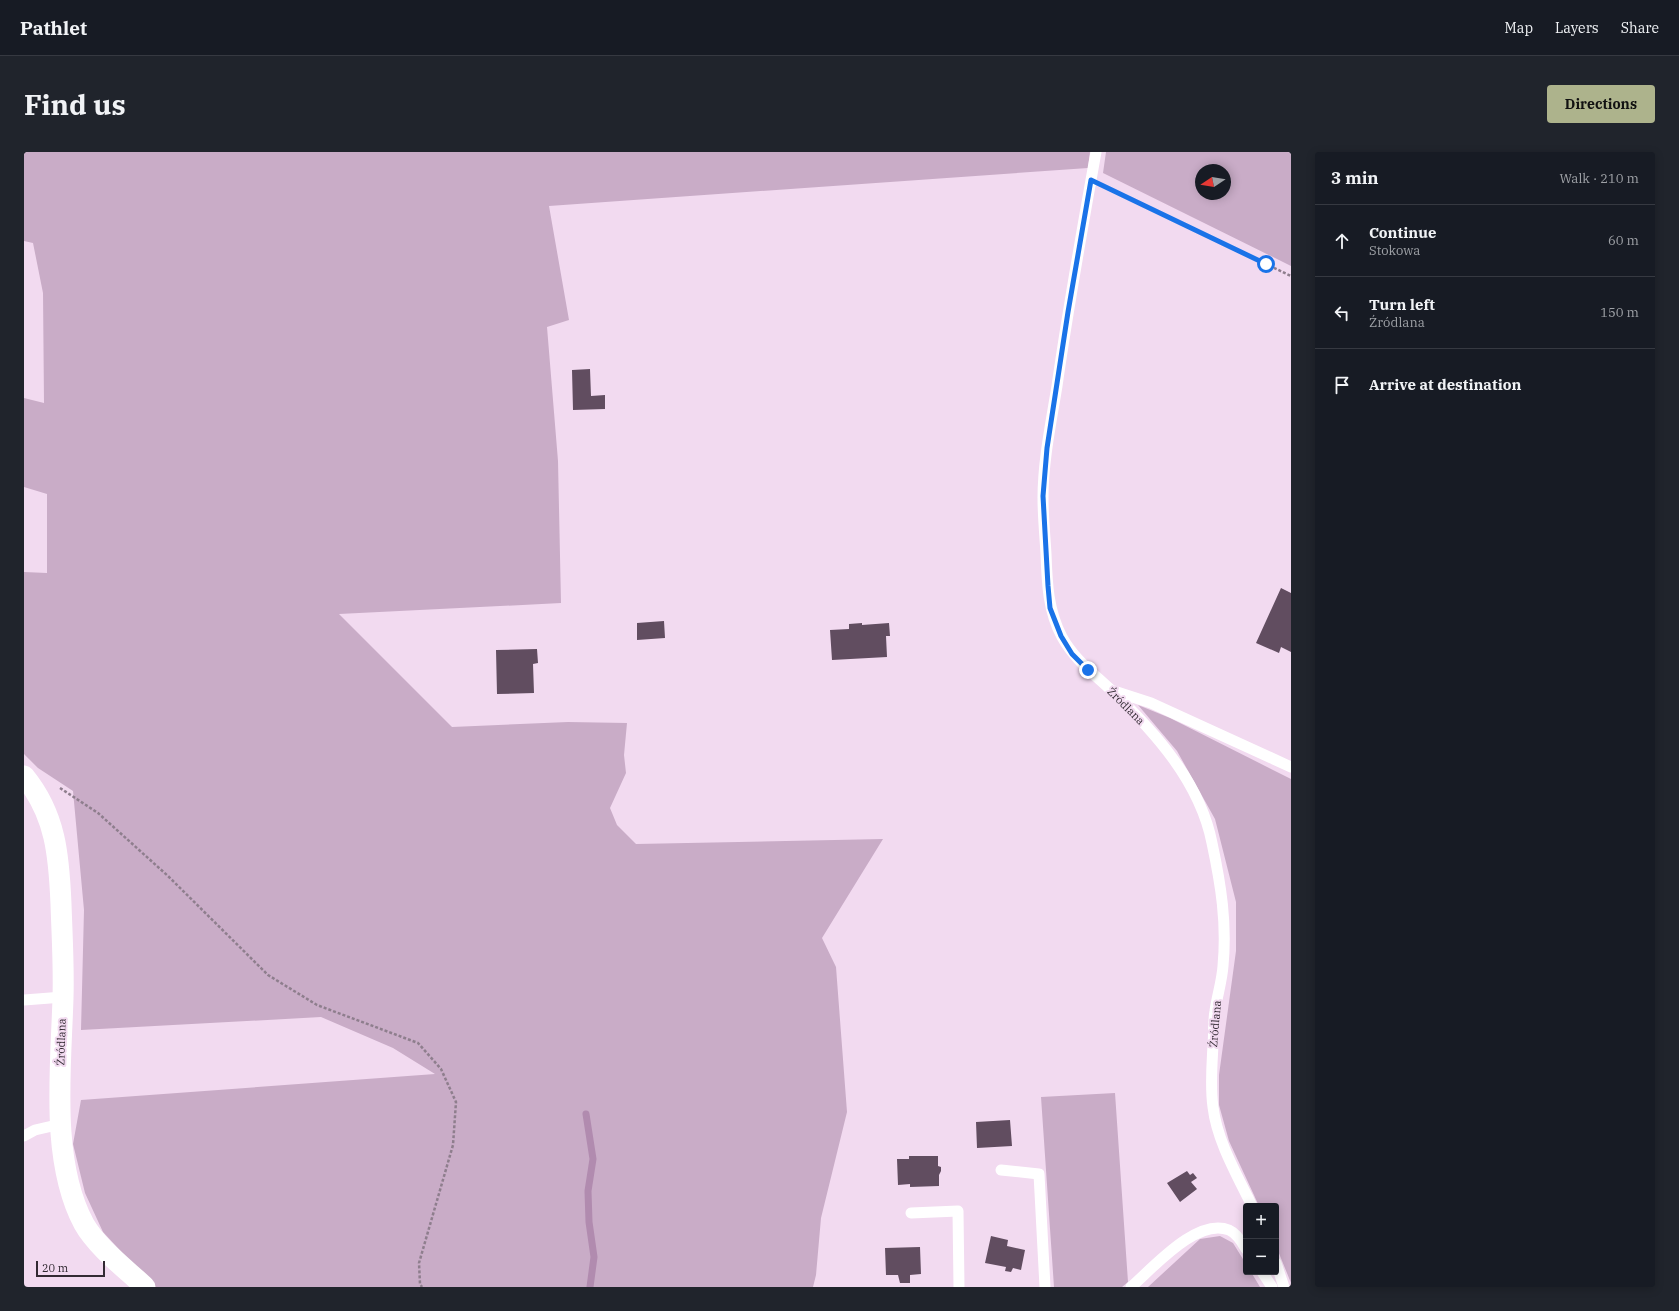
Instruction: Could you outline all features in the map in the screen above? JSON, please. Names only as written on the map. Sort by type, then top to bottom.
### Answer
[{"type":"street","name":"Źródlana","points":[[29,783],[44,806],[54,832],[59,860],[64,958],[60,1100],[63,1152],[71,1194],[85,1225],[105,1249],[145,1287]]},
{"type":"lane","name":"Źródlana","points":[[1096,152],[1068,312],[1047,448],[1043,496],[1050,608],[1061,636],[1072,654],[1111,690],[1150,730],[1179,767],[1203,809],[1212,839],[1224,901],[1225,934],[1223,970],[1215,1012],[1211,1079],[1213,1109],[1219,1132],[1228,1155],[1251,1203]]},
{"type":"lane","points":[[1111,690],[1151,703],[1291,767]]},
{"type":"lane","points":[[24,1000],[63,997]]},
{"type":"lane","points":[[24,1136],[35,1130],[61,1124]]},
{"type":"lane","points":[[1001,1170],[1039,1174],[1045,1287]]},
{"type":"lane","points":[[911,1213],[958,1211],[959,1287]]},
{"type":"lane","points":[[1131,1287],[1183,1242],[1206,1229],[1220,1228],[1231,1231],[1243,1245]]},
{"type":"lane","points":[[1279,1272],[1284,1287]]},
{"type":"lane","points":[[1264,1275],[1272,1287]]},
{"type":"path","points":[[1091,180],[1291,276]]},
{"type":"path","points":[[29,783],[60,788],[98,813],[168,876],[268,975],[317,1005],[418,1042],[441,1069],[456,1102],[453,1145],[419,1263],[420,1284],[422,1287]]},
{"type":"shaded area","points":[[24,152],[1090,152],[1088,168],[549,206],[569,320],[547,327],[558,461],[561,603],[339,614],[452,727],[568,722],[627,723],[624,755],[626,773],[610,808],[617,825],[636,844],[883,839],[822,938],[836,967],[847,1112],[821,1218],[816,1275],[813,1287],[154,1287],[103,1232],[85,1193],[73,1144],[81,1100],[435,1074],[393,1048],[321,1017],[81,1030],[84,910],[73,791],[38,768],[24,754],[24,572],[47,573],[47,494],[24,487],[24,398],[44,403],[43,293],[33,243],[24,241]]},
{"type":"shaded area","points":[[1106,152],[1291,152],[1291,266],[1103,173]]},
{"type":"shaded area","points":[[1138,705],[1170,718],[1291,779],[1291,1283],[1279,1253],[1279,1203],[1258,1203],[1229,1141],[1219,1105],[1219,1075],[1236,951],[1236,902],[1215,819],[1177,751]]},
{"type":"shaded area","points":[[1115,1093],[1128,1282],[1122,1287],[1054,1287],[1041,1097]]},
{"type":"shaded area","points":[[1220,1236],[1233,1243],[1243,1259],[1243,1275],[1253,1275],[1260,1287],[1148,1287],[1200,1239]]},
{"type":"building","points":[[590,369],[591,396],[605,395],[605,409],[573,410],[572,370]]},
{"type":"building","points":[[1281,588],[1291,593],[1291,652],[1281,647],[1279,653],[1256,643]]},
{"type":"building","points":[[664,621],[665,638],[637,640],[637,623]]},
{"type":"building","points":[[862,623],[862,625],[889,623],[890,636],[886,636],[887,657],[832,660],[830,630],[849,629],[849,624]]},
{"type":"building","points":[[537,649],[538,663],[533,664],[534,693],[497,694],[496,650]]},
{"type":"building","points":[[1010,1120],[1012,1146],[977,1148],[976,1122]]},
{"type":"building","points":[[909,1156],[938,1156],[938,1166],[941,1167],[939,1186],[910,1187],[910,1184],[898,1185],[897,1159],[909,1159]]},
{"type":"building","points":[[1187,1171],[1190,1175],[1193,1173],[1197,1178],[1191,1182],[1197,1189],[1180,1202],[1167,1183]]},
{"type":"building","points":[[991,1236],[1008,1240],[1007,1246],[1025,1250],[1021,1270],[1013,1268],[1011,1272],[1005,1271],[1006,1267],[985,1263]]},
{"type":"building","points":[[920,1247],[921,1274],[910,1275],[910,1283],[900,1283],[898,1275],[886,1275],[885,1248]]},
{"type":"waterway","points":[[586,1114],[593,1159],[588,1191],[589,1222],[594,1257],[590,1287]]},
{"type":"route","points":[[1088,670],[1072,654],[1061,636],[1050,608],[1043,496],[1047,448],[1068,312],[1091,180],[1266,264]]}]
